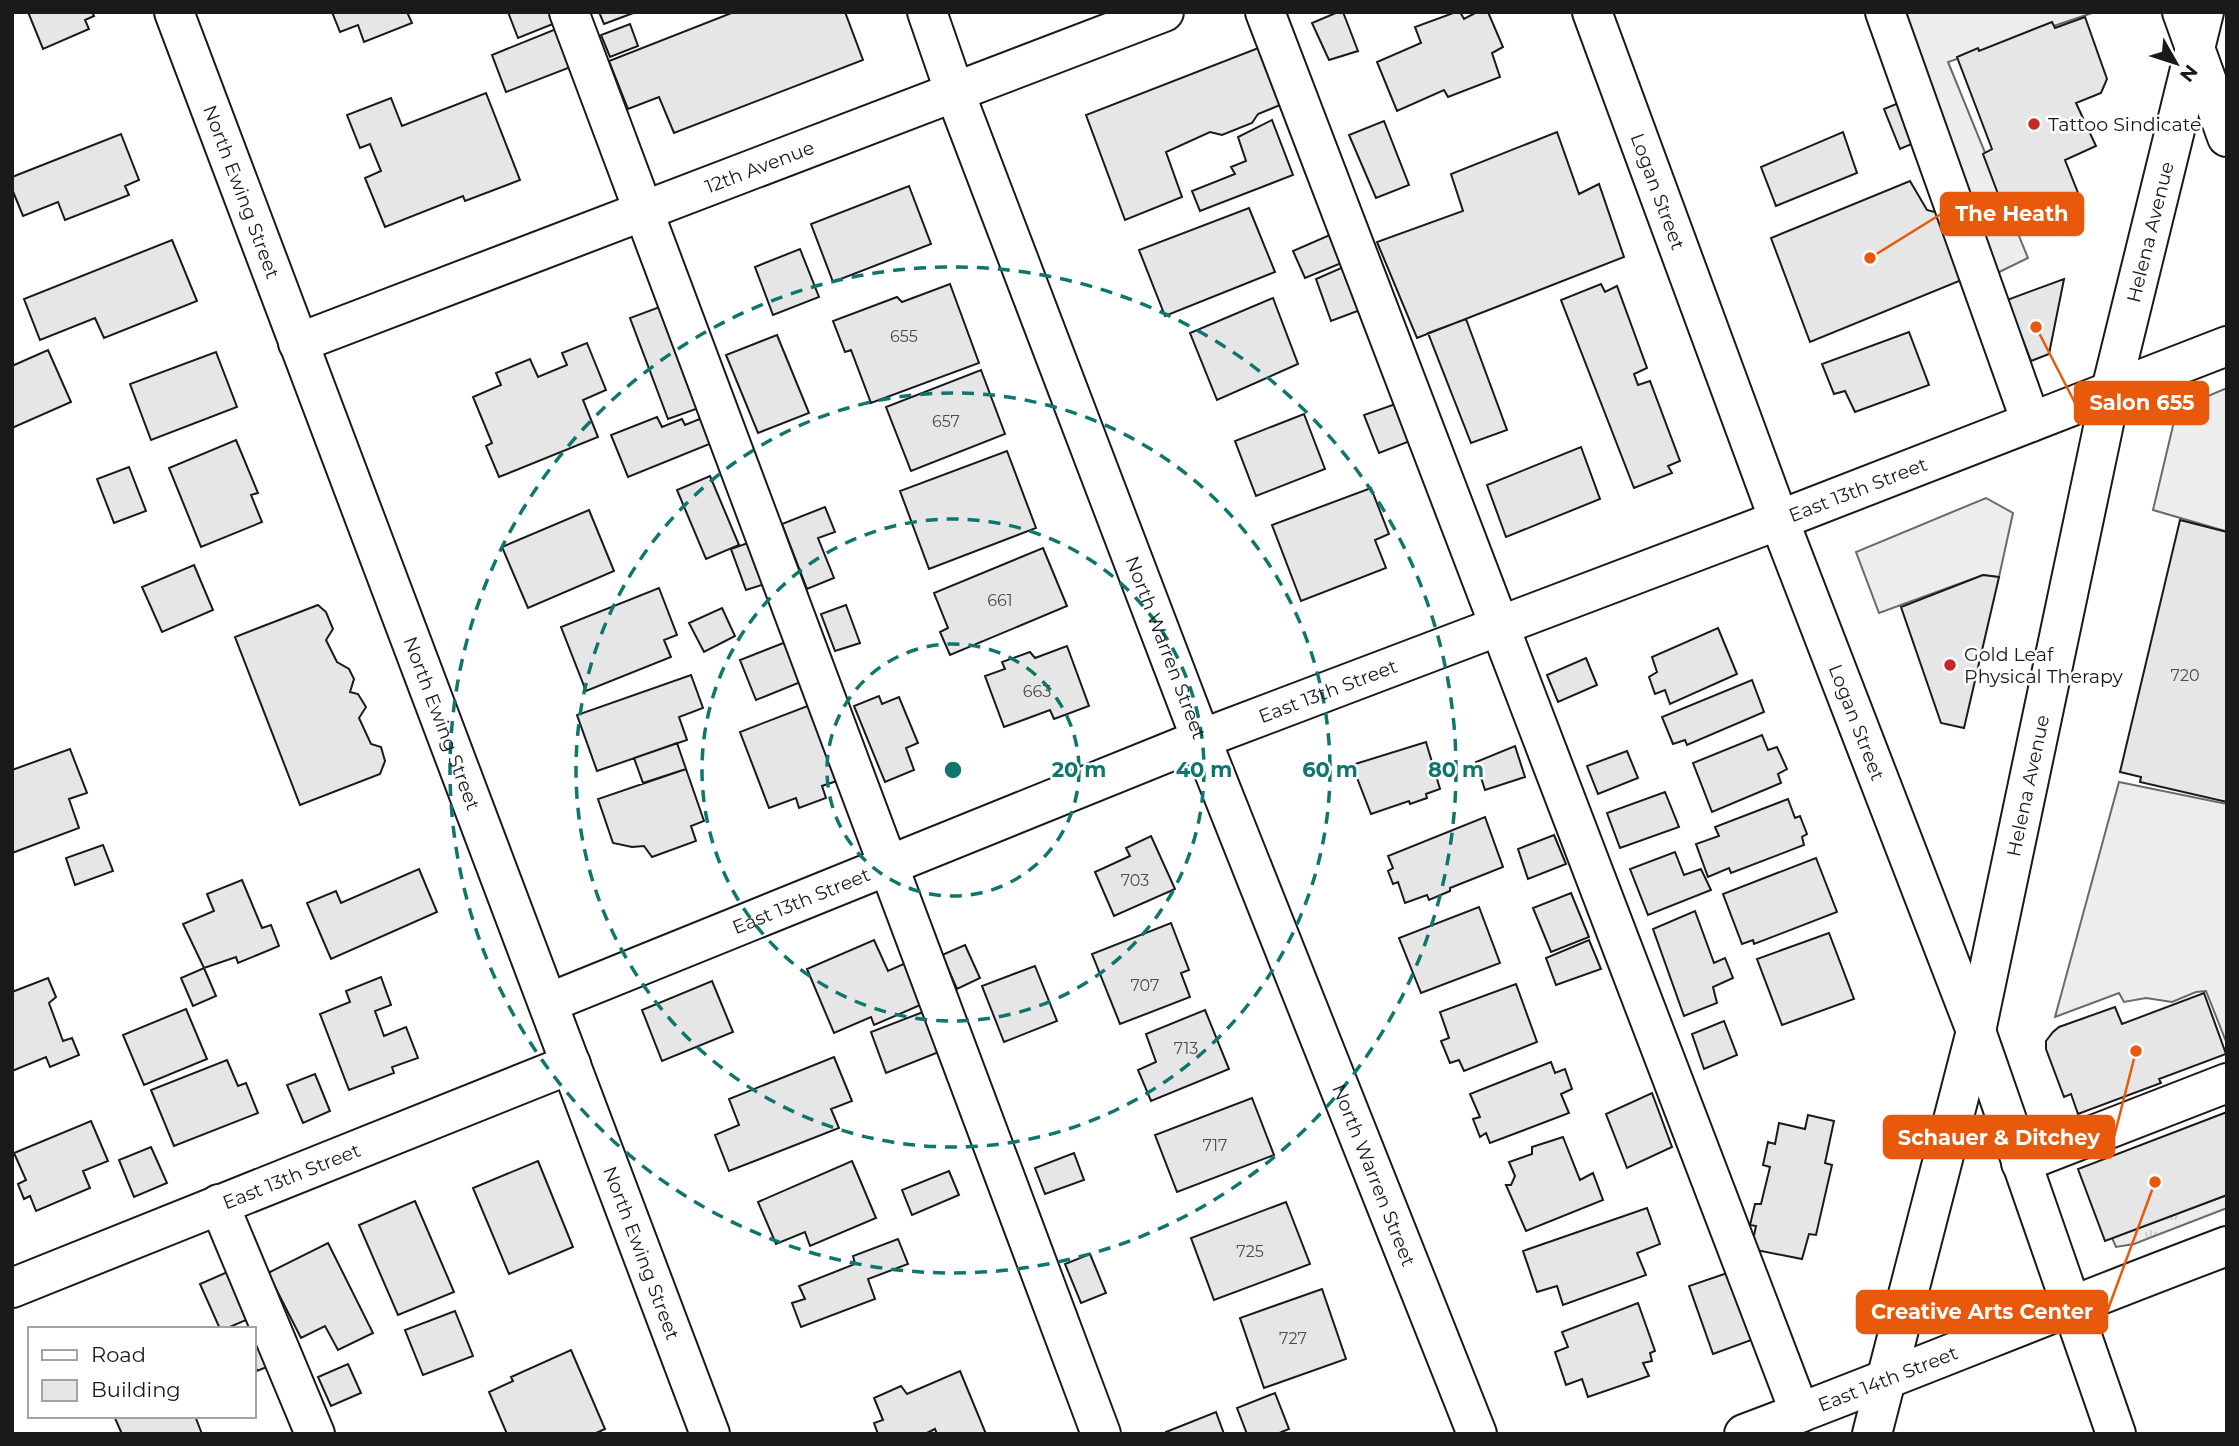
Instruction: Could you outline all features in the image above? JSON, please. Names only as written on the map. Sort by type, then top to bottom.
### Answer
[{"type":"street","name":"North Ewing Street","points":[[174,12],[710,1434]]},
{"type":"street","points":[[569,12],[1101,1434]]},
{"type":"street","name":"North Warren Street","points":[[927,12],[955,93],[1201,739],[1477,1434]]},
{"type":"street","name":"12th Avenue","points":[[298,343],[1164,12]]},
{"type":"street","points":[[1265,12],[1800,1413]]},
{"type":"street","name":"Logan Street","points":[[1592,12],[1779,520],[1976,1031],[2116,1434]]},
{"type":"street","points":[[1885,12],[2031,422]]},
{"type":"street","points":[[2182,12],[2200,30],[2227,137]]},
{"type":"street","name":"Helena Avenue","points":[[1872,1434],[1976,1031],[2111,390],[2200,30]]},
{"type":"street","name":"East 13th Street","points":[[548,1003],[1201,739],[1779,520],[2227,346]]},
{"type":"street","name":"East 13th Street","points":[[12,1288],[571,1064]]},
{"type":"street","points":[[2021,1163],[2227,1083]]},
{"type":"street","points":[[219,1204],[314,1434]]},
{"type":"street","name":"East 14th Street","points":[[1744,1434],[2227,1246]]},
{"type":"green space","points":[[2227,1195],[2227,1208],[2134,1244],[2116,1247],[2112,1238]]},
{"type":"shaded area","points":[[1897,12],[2095,12],[1948,62],[2028,258],[1993,275]]},
{"type":"shaded area","points":[[2227,388],[2225,531],[2153,510],[2177,409]]},
{"type":"shaded area","points":[[1986,498],[2013,513],[1999,577],[1983,575],[1879,613],[1856,552]]},
{"type":"shaded area","points":[[2119,782],[2227,804],[2227,1044],[2206,991],[2196,992],[2172,1002],[2146,998],[2124,1002],[2119,993],[2055,1017]]},
{"type":"building","points":[[28,12],[92,12],[94,16],[85,20],[89,29],[43,49]]},
{"type":"building","points":[[332,12],[407,12],[412,23],[364,42],[358,25],[340,32]]},
{"type":"building","points":[[508,12],[560,12],[563,20],[518,38]]},
{"type":"building","points":[[599,12],[636,12],[604,24]]},
{"type":"building","points":[[734,12],[845,12],[863,60],[674,133],[659,97],[628,109],[609,61]]},
{"type":"building","points":[[1343,12],[1358,51],[1329,60],[1312,23]]},
{"type":"building","points":[[1460,12],[1464,19],[1477,12],[1488,12],[1503,47],[1492,53],[1500,77],[1448,97],[1444,90],[1397,111],[1377,62],[1421,43],[1415,27]]},
{"type":"building","name":"Tattoo Sindicate","points":[[2085,17],[2107,79],[2101,93],[2076,103],[2096,146],[2065,160],[2082,203],[2012,231],[1983,154],[1992,149],[1957,57],[2052,22],[2055,28]]},
{"type":"building","points":[[630,24],[638,46],[610,57],[601,35]]},
{"type":"building","points":[[566,25],[581,63],[506,92],[492,55]]},
{"type":"building","points":[[1266,45],[1290,101],[1258,114],[1252,123],[1222,135],[1210,132],[1166,152],[1182,197],[1125,220],[1086,115]]},
{"type":"building","points":[[486,93],[520,180],[465,201],[463,196],[385,227],[365,178],[381,171],[370,144],[360,148],[347,115],[391,98],[402,126]]},
{"type":"building","points":[[1906,100],[1921,140],[1900,149],[1884,109]]},
{"type":"building","points":[[1272,120],[1293,175],[1200,211],[1192,191],[1235,174],[1231,167],[1246,161],[1238,137]]},
{"type":"building","points":[[1384,121],[1409,185],[1376,198],[1349,135]]},
{"type":"building","points":[[1557,132],[1579,194],[1599,184],[1624,257],[1417,338],[1377,242],[1463,211],[1451,174]]},
{"type":"building","points":[[1843,132],[1857,173],[1776,206],[1761,167]]},
{"type":"building","points":[[121,134],[139,180],[125,186],[129,195],[65,220],[58,202],[23,216],[12,189],[12,177]]},
{"type":"building","points":[[1910,181],[1927,210],[1946,215],[1969,277],[1810,342],[1771,238]]},
{"type":"building","points":[[909,186],[931,244],[833,282],[811,224]]},
{"type":"building","points":[[1249,208],[1275,272],[1165,316],[1139,250]]},
{"type":"building","points":[[1332,234],[1344,262],[1305,278],[1293,251]]},
{"type":"building","points":[[172,240],[197,301],[104,338],[95,318],[40,340],[24,299]]},
{"type":"building","points":[[800,249],[819,297],[773,315],[755,267]]},
{"type":"building","points":[[1348,265],[1363,309],[1331,321],[1316,279]]},
{"type":"building","points":[[2064,279],[2049,354],[2031,361],[2007,300]]},
{"type":"building","points":[[950,284],[979,363],[871,403],[851,350],[845,352],[833,321],[897,297],[902,302]]},
{"type":"building","points":[[1601,284],[1605,292],[1617,286],[1647,368],[1634,374],[1638,385],[1650,381],[1680,461],[1668,466],[1672,473],[1634,488],[1561,300]]},
{"type":"building","points":[[1273,298],[1298,364],[1217,400],[1190,333]]},
{"type":"building","points":[[673,302],[710,404],[668,419],[630,318]]},
{"type":"building","points":[[1466,319],[1507,430],[1471,443],[1428,333]]},
{"type":"building","points":[[1909,332],[1929,385],[1855,412],[1845,391],[1834,394],[1822,364]]},
{"type":"building","points":[[777,335],[809,413],[758,433],[726,355]]},
{"type":"building","points":[[587,343],[606,390],[583,400],[598,437],[499,477],[486,446],[492,443],[473,397],[501,385],[496,373],[530,359],[538,377],[567,365],[562,353]]},
{"type":"building","points":[[48,350],[71,402],[12,428],[12,366]]},
{"type":"building","points":[[216,352],[237,407],[151,440],[130,384]]},
{"type":"building","points":[[981,370],[1005,434],[911,471],[886,407]]},
{"type":"building","points":[[1404,401],[1418,438],[1379,453],[1364,415]]},
{"type":"building","points":[[1304,414],[1325,469],[1256,496],[1235,441]]},
{"type":"building","points":[[657,417],[662,427],[682,419],[685,425],[702,418],[712,443],[628,477],[611,435]]},
{"type":"building","points":[[236,440],[258,493],[251,495],[262,522],[201,547],[169,468]]},
{"type":"building","points":[[1581,447],[1600,499],[1506,537],[1487,485]]},
{"type":"building","points":[[1007,451],[1036,528],[929,569],[900,491]]},
{"type":"building","points":[[129,467],[146,511],[114,523],[97,479]]},
{"type":"building","points":[[710,476],[739,545],[706,559],[677,490]]},
{"type":"building","points":[[1371,488],[1389,534],[1375,540],[1386,568],[1301,601],[1272,525]]},
{"type":"building","points":[[825,507],[835,532],[818,538],[834,578],[807,589],[782,524]]},
{"type":"building","points":[[589,510],[614,571],[528,608],[502,547]]},
{"type":"building","points":[[2180,520],[2227,532],[2227,802],[2140,782],[2141,777],[2120,772]]},
{"type":"building","points":[[756,540],[771,582],[746,590],[731,549]]},
{"type":"building","points":[[1043,548],[1067,606],[950,655],[940,632],[948,628],[934,593]]},
{"type":"building","points":[[194,565],[213,610],[162,632],[142,587]]},
{"type":"building","name":"Gold Leaf Physical Therapy","points":[[1983,575],[1999,577],[1964,728],[1941,723],[1901,607]]},
{"type":"building","points":[[659,588],[677,635],[664,640],[671,657],[586,691],[561,627]]},
{"type":"building","points":[[318,605],[326,612],[333,629],[326,640],[337,662],[349,669],[354,679],[350,692],[358,694],[366,707],[359,718],[371,744],[381,747],[385,761],[380,774],[300,805],[235,637]]},
{"type":"building","points":[[846,605],[860,643],[835,651],[821,614]]},
{"type":"building","points":[[722,608],[735,636],[704,652],[689,623]]},
{"type":"building","points":[[1718,628],[1737,674],[1670,704],[1665,690],[1655,694],[1649,677],[1657,672],[1652,657]]},
{"type":"building","points":[[796,638],[813,677],[756,700],[740,660]]},
{"type":"building","points":[[1067,646],[1089,706],[1054,719],[1050,710],[1004,727],[985,676],[1005,669],[1002,662],[1030,652],[1035,658]]},
{"type":"building","points":[[1586,658],[1597,685],[1558,702],[1547,675]]},
{"type":"building","points":[[691,675],[703,708],[679,717],[687,740],[597,771],[577,715]]},
{"type":"building","points":[[1752,680],[1764,712],[1687,745],[1685,740],[1673,744],[1662,717]]},
{"type":"building","points":[[879,696],[882,704],[899,697],[918,743],[906,748],[914,770],[885,782],[854,706]]},
{"type":"building","points":[[818,702],[846,778],[822,786],[826,798],[799,808],[796,798],[769,808],[740,732]]},
{"type":"building","points":[[1762,735],[1768,750],[1777,747],[1787,769],[1778,774],[1781,783],[1712,812],[1693,763]]},
{"type":"building","points":[[1426,742],[1440,789],[1426,794],[1427,798],[1371,814],[1352,765]]},
{"type":"building","points":[[677,743],[686,769],[643,783],[634,758]]},
{"type":"building","points":[[1515,746],[1525,777],[1485,790],[1476,762]]},
{"type":"building","points":[[70,749],[87,793],[69,799],[79,828],[12,853],[12,770]]},
{"type":"building","points":[[1627,751],[1638,778],[1598,794],[1587,766]]},
{"type":"building","points":[[686,769],[704,821],[691,826],[696,841],[652,857],[644,846],[632,847],[613,843],[598,799]]},
{"type":"building","points":[[1665,792],[1679,827],[1620,848],[1607,813]]},
{"type":"building","points":[[1788,799],[1795,818],[1800,816],[1807,834],[1802,837],[1804,845],[1731,873],[1729,868],[1708,877],[1696,844],[1719,836],[1715,827]]},
{"type":"building","points":[[1485,817],[1503,867],[1450,888],[1450,891],[1429,900],[1427,895],[1405,903],[1398,882],[1393,884],[1388,871],[1393,868],[1388,856]]},
{"type":"building","points":[[1554,835],[1566,864],[1528,879],[1518,849]]},
{"type":"building","points":[[1151,836],[1175,889],[1114,916],[1095,872],[1130,856],[1126,848]]},
{"type":"building","points":[[103,845],[113,871],[75,885],[66,858]]},
{"type":"building","points":[[1675,852],[1684,875],[1701,869],[1711,890],[1648,915],[1630,869]]},
{"type":"building","points":[[1816,858],[1837,912],[1754,944],[1753,940],[1742,944],[1723,894]]},
{"type":"building","points":[[419,869],[437,912],[331,959],[307,903],[336,891],[341,903]]},
{"type":"building","points":[[242,880],[262,928],[271,925],[279,946],[238,963],[236,957],[204,968],[183,924],[214,911],[207,894]]},
{"type":"building","points":[[1571,893],[1589,937],[1551,952],[1533,908]]},
{"type":"building","points":[[1479,907],[1500,963],[1421,993],[1399,938]]},
{"type":"building","points":[[1695,911],[1714,963],[1725,958],[1733,978],[1713,987],[1717,1003],[1684,1016],[1653,929]]},
{"type":"building","points":[[1171,923],[1189,970],[1181,973],[1190,997],[1120,1024],[1092,954]]},
{"type":"building","points":[[1829,933],[1854,999],[1782,1025],[1757,959]]},
{"type":"building","points":[[874,940],[888,971],[908,962],[925,1003],[874,1025],[871,1017],[834,1033],[807,969]]},
{"type":"building","points":[[1589,940],[1601,969],[1556,985],[1546,958]]},
{"type":"building","points":[[965,945],[980,978],[957,989],[942,955]]},
{"type":"building","points":[[1035,966],[1057,1021],[1004,1042],[982,986]]},
{"type":"building","points":[[204,968],[216,996],[193,1006],[181,978]]},
{"type":"building","points":[[381,977],[391,1005],[375,1011],[384,1036],[406,1027],[418,1058],[392,1067],[394,1073],[349,1090],[320,1014],[350,1002],[346,991]]},
{"type":"building","points":[[48,978],[56,997],[49,1003],[63,1041],[72,1038],[79,1055],[50,1067],[46,1057],[12,1071],[12,992]]},
{"type":"building","points":[[712,981],[733,1032],[662,1061],[642,1010]]},
{"type":"building","points":[[1516,984],[1537,1042],[1464,1071],[1459,1060],[1450,1063],[1441,1041],[1449,1038],[1440,1012]]},
{"type":"building","points":[[2204,993],[2226,1054],[2159,1079],[2161,1083],[2078,1114],[2071,1094],[2064,1097],[2046,1049],[2046,1041],[2053,1032],[2059,1027],[2115,1007],[2122,1024]]},
{"type":"building","points":[[186,1009],[207,1059],[144,1085],[123,1035]]},
{"type":"building","points":[[1205,1010],[1229,1069],[1151,1101],[1138,1070],[1156,1062],[1146,1034]]},
{"type":"building","points":[[923,1012],[939,1052],[886,1073],[871,1032]]},
{"type":"building","points":[[1724,1021],[1737,1055],[1704,1069],[1692,1034]]},
{"type":"building","points":[[834,1057],[852,1101],[831,1109],[839,1128],[729,1171],[715,1135],[739,1125],[729,1099]]},
{"type":"building","points":[[227,1060],[238,1086],[246,1083],[258,1113],[174,1146],[151,1090]]},
{"type":"building","points":[[1551,1062],[1555,1073],[1565,1069],[1572,1089],[1561,1094],[1569,1113],[1490,1143],[1486,1133],[1480,1137],[1473,1119],[1480,1117],[1470,1094]]},
{"type":"building","points":[[315,1074],[330,1111],[303,1123],[287,1085]]},
{"type":"building","points":[[1652,1093],[1672,1147],[1627,1168],[1606,1114]]},
{"type":"building","points":[[1252,1098],[1274,1155],[1177,1192],[1155,1135]]},
{"type":"building","points":[[2227,1112],[2227,1195],[2105,1241],[2078,1169]]},
{"type":"building","points":[[1808,1115],[1834,1121],[1825,1163],[1832,1165],[1816,1235],[1809,1234],[1802,1259],[1751,1249],[1756,1226],[1750,1225],[1755,1204],[1761,1204],[1770,1167],[1763,1165],[1768,1142],[1775,1144],[1779,1123],[1805,1129]]},
{"type":"building","points":[[91,1121],[108,1161],[83,1171],[90,1188],[36,1211],[30,1196],[24,1199],[18,1184],[26,1180],[14,1153]]},
{"type":"building","points":[[1563,1137],[1580,1180],[1593,1173],[1603,1200],[1526,1231],[1506,1185],[1511,1185],[1515,1176],[1509,1162],[1532,1154],[1532,1147]]},
{"type":"building","points":[[151,1147],[167,1183],[134,1197],[119,1160]]},
{"type":"building","points":[[1074,1153],[1084,1180],[1045,1194],[1035,1168]]},
{"type":"building","points":[[538,1161],[573,1247],[509,1274],[473,1188]]},
{"type":"building","points":[[852,1161],[876,1218],[810,1246],[805,1232],[776,1244],[758,1202]]},
{"type":"building","points":[[949,1171],[959,1195],[912,1215],[902,1190]]},
{"type":"building","points":[[415,1201],[454,1292],[398,1315],[359,1225]]},
{"type":"building","points":[[1286,1202],[1310,1264],[1214,1300],[1191,1238]]},
{"type":"building","points":[[1647,1208],[1660,1244],[1637,1253],[1646,1275],[1563,1305],[1557,1286],[1537,1292],[1523,1251]]},
{"type":"building","points":[[898,1239],[908,1264],[868,1279],[875,1299],[801,1327],[792,1303],[805,1299],[799,1286],[855,1264],[853,1256]]},
{"type":"building","points":[[328,1243],[373,1333],[338,1350],[325,1326],[301,1338],[268,1273]]},
{"type":"building","points":[[1090,1254],[1106,1293],[1081,1303],[1065,1264]]},
{"type":"building","points":[[239,1267],[260,1314],[230,1327],[219,1327],[200,1284]]},
{"type":"building","points":[[1733,1271],[1757,1338],[1713,1354],[1689,1286]]},
{"type":"building","points":[[1322,1289],[1346,1359],[1264,1388],[1240,1318]]},
{"type":"building","points":[[1638,1303],[1655,1351],[1650,1353],[1652,1361],[1643,1363],[1649,1376],[1588,1397],[1582,1379],[1566,1385],[1555,1352],[1568,1347],[1562,1332]]},
{"type":"building","points":[[455,1311],[473,1356],[423,1375],[405,1330]]},
{"type":"building","points":[[263,1322],[279,1362],[257,1371],[256,1327],[251,1327]]},
{"type":"building","points":[[571,1350],[605,1429],[594,1434],[507,1434],[489,1392],[513,1381],[511,1377]]},
{"type":"building","points":[[348,1364],[361,1393],[331,1406],[318,1377]]},
{"type":"building","points":[[960,1371],[986,1434],[937,1434],[935,1429],[925,1434],[878,1434],[874,1423],[883,1420],[874,1398],[901,1386],[907,1394]]},
{"type":"building","points":[[1275,1393],[1289,1429],[1277,1434],[1247,1434],[1237,1408]]},
{"type":"building","points":[[1216,1412],[1224,1434],[1166,1434],[1166,1432]]},
{"type":"building","points":[[115,1418],[196,1418],[202,1434],[122,1434]]},
{"type":"place","name":"Tattoo Sindicate","points":[[2034,124]]},
{"type":"place","name":"The Heath","points":[[1870,258]]},
{"type":"place","name":"Salon 655","points":[[2036,327]]},
{"type":"place","name":"Gold Leaf Physical Therapy","points":[[1950,665]]},
{"type":"place","name":"Schauer & Ditchey","points":[[2136,1051]]},
{"type":"place","name":"Creative Arts Center","points":[[2155,1182]]}]
